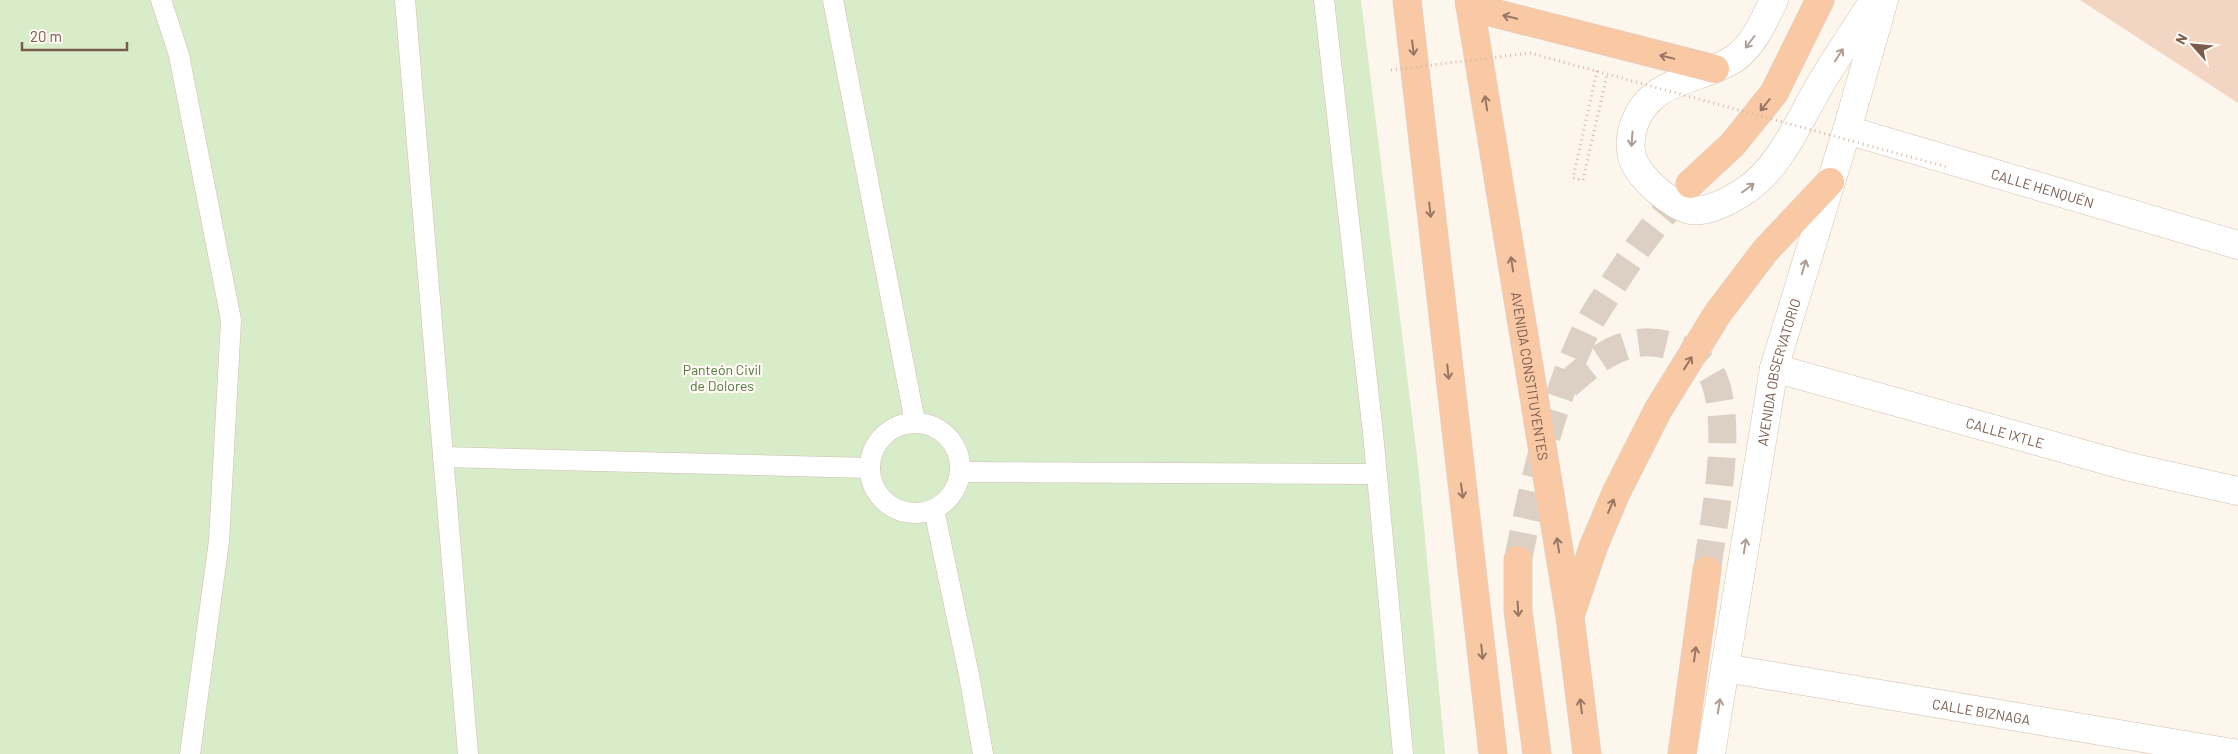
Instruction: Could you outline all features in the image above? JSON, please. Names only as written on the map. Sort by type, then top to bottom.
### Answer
[{"type":"highway","points":[[1407,0],[1493,754]]},
{"type":"highway","points":[[1690,184],[1733,144],[1774,93],[1820,0]]},
{"type":"highway","points":[[1469,4],[1715,69]]},
{"type":"highway","name":"AVENIDA CONSTITUYENTES","points":[[1469,4],[1570,617],[1587,754]]},
{"type":"highway","points":[[1570,617],[1594,545],[1616,493],[1658,410],[1718,313],[1764,251],[1830,182]]},
{"type":"highway","points":[[1518,560],[1518,611],[1537,754]]},
{"type":"highway","points":[[1682,754],[1707,570]]},
{"type":"main road","points":[[1774,0],[1750,44],[1734,58],[1715,69],[1667,86],[1651,96],[1641,109],[1633,126],[1631,144],[1633,162],[1662,196],[1691,210],[1705,210],[1742,193],[1762,178],[1777,160],[1822,81],[1874,0]]},
{"type":"main road","name":"AVENIDA OBSERVATORIO","points":[[1711,754],[1774,368],[1847,130],[1884,0]]},
{"type":"main road","name":"CALLE HENQUÉN","points":[[1847,130],[2238,245]]},
{"type":"main road","name":"CALLE IXTLE","points":[[1774,368],[2130,467],[2238,492]]},
{"type":"main road","name":"CALLE BIZNAGA","points":[[1725,668],[2238,754]]},
{"type":"lane","points":[[161,0],[179,55],[231,320],[219,541],[190,754]]},
{"type":"lane","points":[[405,0],[468,754]]},
{"type":"lane","points":[[833,0],[915,422]]},
{"type":"lane","points":[[1324,0],[1373,433],[1402,754]]},
{"type":"lane","points":[[915,422],[932,425],[948,434],[958,449],[960,472],[958,484],[948,499],[934,510],[916,514],[898,510],[884,501],[874,486],[870,468],[873,451],[882,435],[897,426],[915,422]]},
{"type":"lane","points":[[443,457],[870,468]]},
{"type":"lane","points":[[960,472],[1376,474]]},
{"type":"lane","points":[[934,510],[970,675],[983,754]]},
{"type":"path","points":[[1391,70],[1530,53],[1947,167]]},
{"type":"path","points":[[1592,90],[1572,178],[1583,180],[1607,74]]},
{"type":"green space","name":"Panteón Civil de Dolores","points":[[0,0],[1361,0],[1419,473],[1445,754],[0,754]]},
{"type":"building","points":[[2080,0],[2238,0],[2238,103]]},
{"type":"tunnel","points":[[1518,560],[1544,445],[1572,361],[1584,334],[1638,247],[1689,186]]},
{"type":"tunnel","points":[[1567,385],[1601,358],[1625,346],[1639,343],[1653,342],[1681,349],[1694,356],[1709,371],[1713,377],[1719,397],[1722,420],[1722,446],[1718,499],[1707,570]]}]
